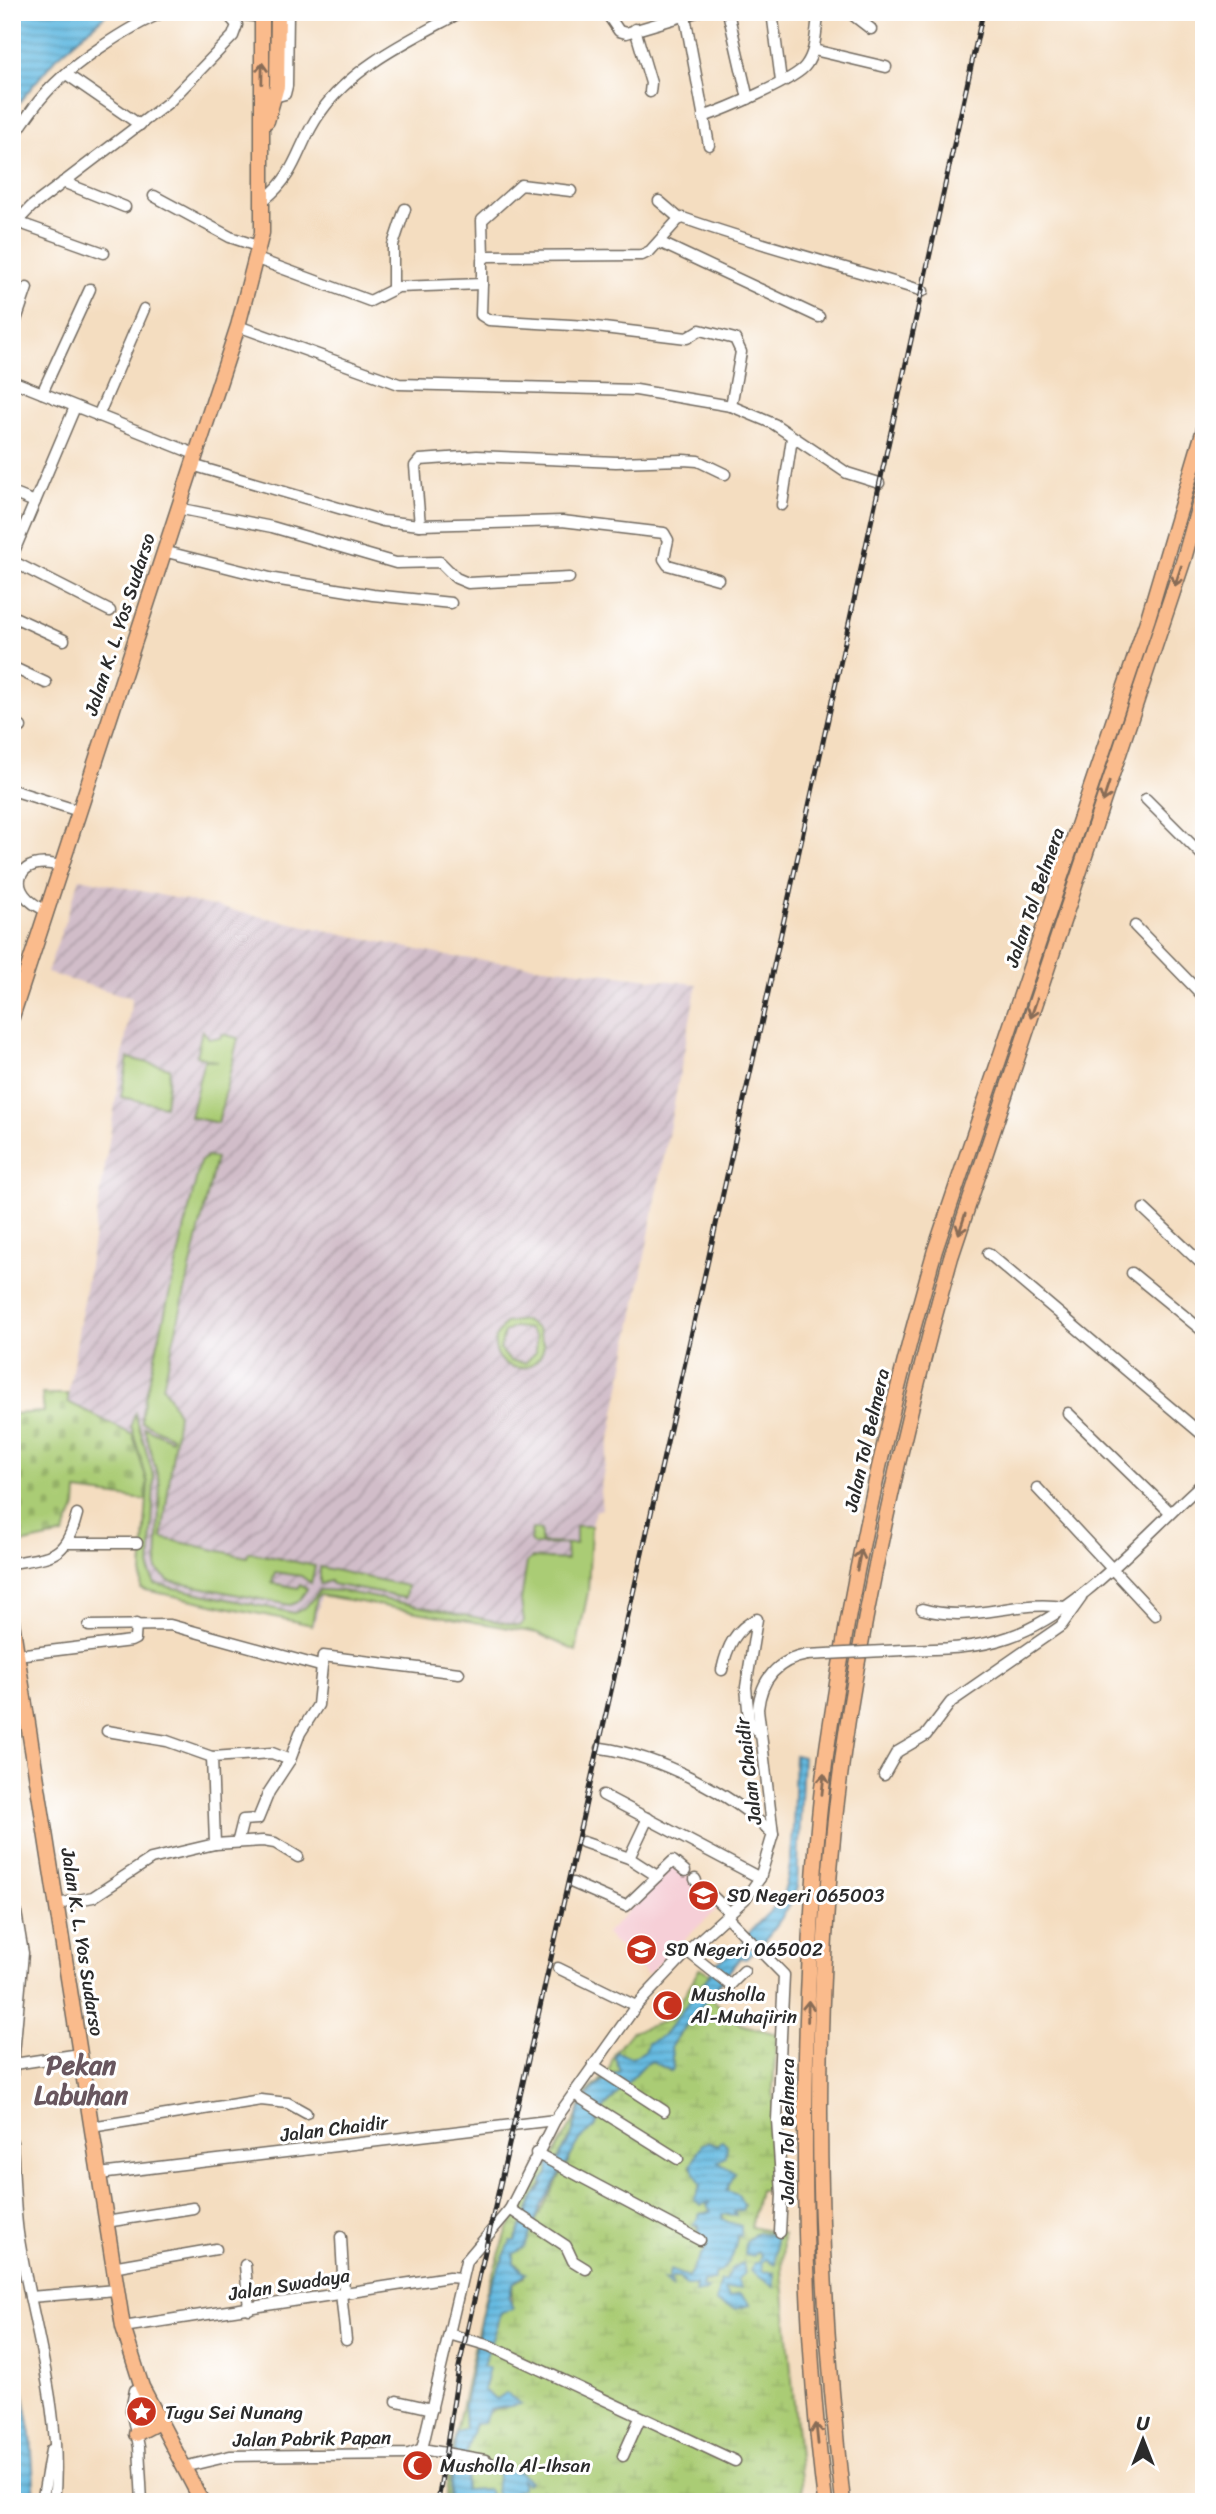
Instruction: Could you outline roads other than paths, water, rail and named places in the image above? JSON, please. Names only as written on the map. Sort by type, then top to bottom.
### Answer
[{"type":"highway","points":[[264,133],[274,97],[278,12]]},
{"type":"highway","name":"Jalan K. L. Yos Sudarso","points":[[12,1017],[238,326],[259,249],[265,199],[262,15]]},
{"type":"highway","name":"Jalan Tol Belmera","points":[[825,2502],[816,2429],[809,2318],[803,2136],[817,1842],[829,1730],[847,1626],[865,1528],[902,1368],[935,1250],[1148,618],[1204,429]]},
{"type":"highway","name":"Jalan Tol Belmera","points":[[843,2502],[833,2415],[825,2284],[822,2039],[827,1940],[848,1722],[881,1536],[921,1363],[951,1257],[1184,559],[1204,487]]},
{"type":"highway","name":"Jalan K. L. Yos Sudarso","points":[[12,1622],[123,2327],[142,2387],[202,2502]]},
{"type":"highway","points":[[136,2434],[159,2422]]},
{"type":"street","points":[[12,139],[44,94],[66,74],[104,47],[164,12]]},
{"type":"street","points":[[216,12],[229,16],[262,15]]},
{"type":"street","points":[[274,97],[285,94],[287,86],[288,12]]},
{"type":"street","points":[[265,199],[284,184],[320,112],[352,79],[461,12]]},
{"type":"street","points":[[606,12],[619,31],[697,12]]},
{"type":"street","points":[[727,12],[741,80],[748,99]]},
{"type":"street","points":[[772,12],[781,81]]},
{"type":"street","points":[[703,117],[748,99],[804,68],[814,50],[819,12]]},
{"type":"street","points":[[849,12],[870,29]]},
{"type":"street","points":[[104,253],[15,225],[31,207],[169,102],[233,36],[237,25],[229,16]]},
{"type":"street","points":[[685,16],[709,145]]},
{"type":"street","points":[[635,29],[651,83],[650,92]]},
{"type":"street","points":[[814,50],[886,67]]},
{"type":"street","points":[[66,74],[140,125]]},
{"type":"street","points":[[63,182],[125,207]]},
{"type":"street","points":[[571,191],[527,185],[517,188],[482,220],[481,315],[489,320],[587,326],[687,338],[700,330],[735,339],[741,352],[731,406]]},
{"type":"street","points":[[153,196],[360,300],[375,299],[393,288],[482,284]]},
{"type":"street","points":[[659,201],[680,219],[923,291]]},
{"type":"street","points":[[393,288],[393,245],[405,209]]},
{"type":"street","points":[[483,257],[637,256],[650,251],[680,219]]},
{"type":"street","points":[[659,242],[819,317]]},
{"type":"street","points":[[12,332],[27,288]]},
{"type":"street","points":[[42,393],[90,289]]},
{"type":"street","points":[[97,416],[144,309]]},
{"type":"street","points":[[238,326],[399,383],[636,390],[731,406],[774,424],[847,473],[879,483]]},
{"type":"street","points":[[12,382],[194,459],[383,521],[421,525],[562,521],[664,533],[668,540],[664,559],[668,565],[718,579]]},
{"type":"street","points":[[75,407],[12,559],[110,611]]},
{"type":"street","points":[[782,505],[792,438]]},
{"type":"street","points":[[421,525],[415,467],[420,460],[477,456],[616,462],[683,460],[698,461],[725,474]]},
{"type":"street","points":[[12,493],[35,502]]},
{"type":"street","points":[[177,508],[272,527],[396,563],[440,562],[456,578],[468,583],[569,578]]},
{"type":"street","points":[[163,551],[274,579],[373,595],[451,603]]},
{"type":"street","points":[[12,616],[64,640]]},
{"type":"street","points":[[12,667],[46,682]]},
{"type":"street","points":[[12,790],[79,811]]},
{"type":"street","points":[[1146,799],[1204,857]]},
{"type":"street","points":[[48,911],[25,900],[16,874],[37,862],[63,867]]},
{"type":"street","points":[[1135,926],[1204,997]]},
{"type":"street","points":[[1144,1209],[1204,1266]]},
{"type":"street","points":[[988,1253],[1204,1436]]},
{"type":"street","points":[[1132,1273],[1204,1332]]},
{"type":"street","points":[[1068,1413],[1170,1512]]},
{"type":"street","name":"Jalan Chaidir","points":[[99,2174],[555,2120],[576,2096],[593,2065],[636,2006],[687,1951],[728,1915],[760,1878],[773,1834],[758,1709],[763,1686],[781,1664],[807,1655],[961,1648],[1008,1638],[1044,1621],[1082,1595],[1204,1482]]},
{"type":"street","points":[[1037,1488],[1155,1615]]},
{"type":"street","points":[[12,1563],[47,1558],[63,1550],[77,1514]]},
{"type":"street","points":[[67,1543],[137,1543]]},
{"type":"street","points":[[884,1776],[897,1752],[926,1735],[951,1702],[1061,1626],[1082,1595]]},
{"type":"street","points":[[922,1609],[950,1615],[978,1615],[1041,1604],[1064,1607]]},
{"type":"street","points":[[722,1670],[727,1648],[742,1628],[757,1619],[746,1687],[749,1720],[761,1736]]},
{"type":"street","points":[[17,1655],[131,1641],[135,1639],[136,1624]]},
{"type":"street","points":[[89,1626],[136,1624],[185,1629],[244,1644],[281,1658],[320,1666]]},
{"type":"street","points":[[238,1840],[243,1820],[260,1818],[269,1792],[290,1760],[300,1732],[318,1705],[321,1658],[326,1656],[459,1673]]},
{"type":"street","points":[[107,1731],[167,1741],[212,1757],[272,1753],[290,1760]]},
{"type":"street","points":[[601,1748],[648,1758],[743,1808],[773,1834]]},
{"type":"street","points":[[212,1757],[215,1844]]},
{"type":"street","points":[[603,1795],[760,1878]]},
{"type":"street","points":[[629,1858],[648,1818]]},
{"type":"street","points":[[58,1904],[93,1897],[151,1859],[215,1844],[238,1840],[275,1843],[298,1857]]},
{"type":"street","points":[[583,1842],[629,1858],[657,1876]]},
{"type":"street","points":[[573,1883],[626,1906],[673,1861],[685,1871]]},
{"type":"street","points":[[699,1883],[741,1932],[784,1975],[777,2120],[782,2194],[780,2232]]},
{"type":"street","points":[[12,1889],[22,1942],[23,1980],[12,2077]]},
{"type":"street","points":[[12,1992],[22,1942]]},
{"type":"street","points":[[687,1951],[730,1985],[744,1971]]},
{"type":"street","points":[[558,1968],[636,2006]]},
{"type":"street","points":[[14,2064],[80,2054]]},
{"type":"street","points":[[593,2065],[625,2088],[627,2085],[664,2110]]},
{"type":"street","points":[[576,2096],[678,2159]]},
{"type":"street","points":[[91,2127],[261,2100],[288,2103],[306,2113]]},
{"type":"street","points":[[422,2449],[461,2278],[472,2251],[488,2237],[510,2209],[541,2156],[555,2120]]},
{"type":"street","points":[[12,2142],[18,2230],[53,2444],[54,2502]]},
{"type":"street","points":[[541,2156],[700,2241]]},
{"type":"street","points":[[106,2222],[193,2208]]},
{"type":"street","points":[[510,2209],[566,2246],[573,2261],[586,2269]]},
{"type":"street","points":[[341,2237],[346,2340]]},
{"type":"street","points":[[112,2267],[216,2249]]},
{"type":"street","points":[[245,2265],[249,2309]]},
{"type":"street","name":"Jalan Swadaya","points":[[123,2327],[449,2277],[461,2278]]},
{"type":"street","points":[[30,2297],[116,2290]]},
{"type":"street","points":[[449,2334],[491,2346],[735,2461]]},
{"type":"street","points":[[142,2387],[135,2390],[132,2399],[142,2502]]},
{"type":"street","points":[[397,2401],[432,2409]]},
{"type":"street","points":[[623,2456],[640,2418]]},
{"type":"street","points":[[42,2502],[47,2462],[53,2444]]},
{"type":"street","name":"Jalan Pabrik Papan","points":[[183,2467],[230,2456],[409,2454],[422,2449],[485,2460],[494,2465]]},
{"type":"water","points":[[12,12],[109,12],[55,59],[12,111]]},
{"type":"water","points":[[795,1755],[803,1757],[797,1887],[793,1897],[769,1935],[746,1959],[740,1958],[678,2035],[671,2046],[673,2069],[671,2071],[652,2061],[644,2065],[603,2109],[595,2127],[580,2140],[541,2206],[525,2247],[514,2254],[514,2263],[526,2273],[513,2283],[509,2298],[513,2309],[501,2312],[483,2366],[489,2368],[483,2390],[497,2399],[506,2393],[521,2404],[489,2410],[484,2422],[475,2423],[466,2454],[470,2459],[464,2490],[488,2489],[490,2494],[479,2502],[449,2502],[456,2433],[465,2429],[464,2406],[487,2293],[511,2241],[515,2241],[534,2197],[543,2185],[549,2164],[559,2159],[569,2141],[583,2103],[593,2090],[620,2071],[615,2057],[617,2052],[632,2058],[645,2051],[648,2043],[664,2035],[710,1974],[712,1966],[742,1947],[749,1933],[778,1903],[790,1867]]},
{"type":"water","points":[[722,2141],[727,2146],[726,2157],[718,2162],[735,2173],[726,2191],[738,2195],[744,2205],[742,2210],[734,2212],[736,2215],[722,2214],[722,2220],[741,2226],[741,2236],[737,2235],[732,2258],[715,2274],[715,2280],[703,2282],[702,2288],[708,2289],[706,2291],[695,2293],[696,2285],[685,2285],[679,2278],[673,2277],[670,2281],[672,2288],[663,2280],[668,2281],[670,2270],[688,2277],[706,2248],[701,2245],[706,2240],[700,2236],[699,2225],[693,2226],[700,2214],[711,2212],[707,2205],[710,2202],[701,2205],[694,2200],[701,2185],[691,2165],[702,2144],[708,2142],[717,2146]]},
{"type":"water","points":[[757,2232],[776,2235],[775,2264],[765,2259],[761,2263],[763,2272],[771,2271],[771,2275],[774,2272],[774,2287],[751,2271],[761,2256],[757,2252],[752,2256],[745,2254],[746,2242]]},
{"type":"water","points":[[743,2263],[745,2273],[737,2279],[741,2288],[725,2290],[729,2298],[739,2294],[751,2305],[735,2309],[715,2302],[721,2281],[724,2282],[731,2269]]},
{"type":"water","points":[[12,2332],[31,2434],[35,2502],[12,2502]]},
{"type":"water","points":[[499,2467],[518,2472],[530,2481],[526,2484],[522,2479],[522,2488],[515,2492],[526,2502],[501,2500],[496,2492]]},
{"type":"railway","points":[[438,2502],[459,2367],[760,1029],[983,12]]},
{"type":"place","name":"SD Negeri 065003","points":[[704,1895]]},
{"type":"place","name":"SD Negeri 065002","points":[[642,1949]]},
{"type":"place","name":"Musholla Al-Muhajirin","points":[[668,2005]]},
{"type":"place","name":"Tugu Sei Nunang","points":[[142,2412]]},
{"type":"place","name":"Musholla Al-Ihsan","points":[[417,2465]]},
{"type":"district","name":"Pekan Labuhan","points":[[81,2080]]}]
